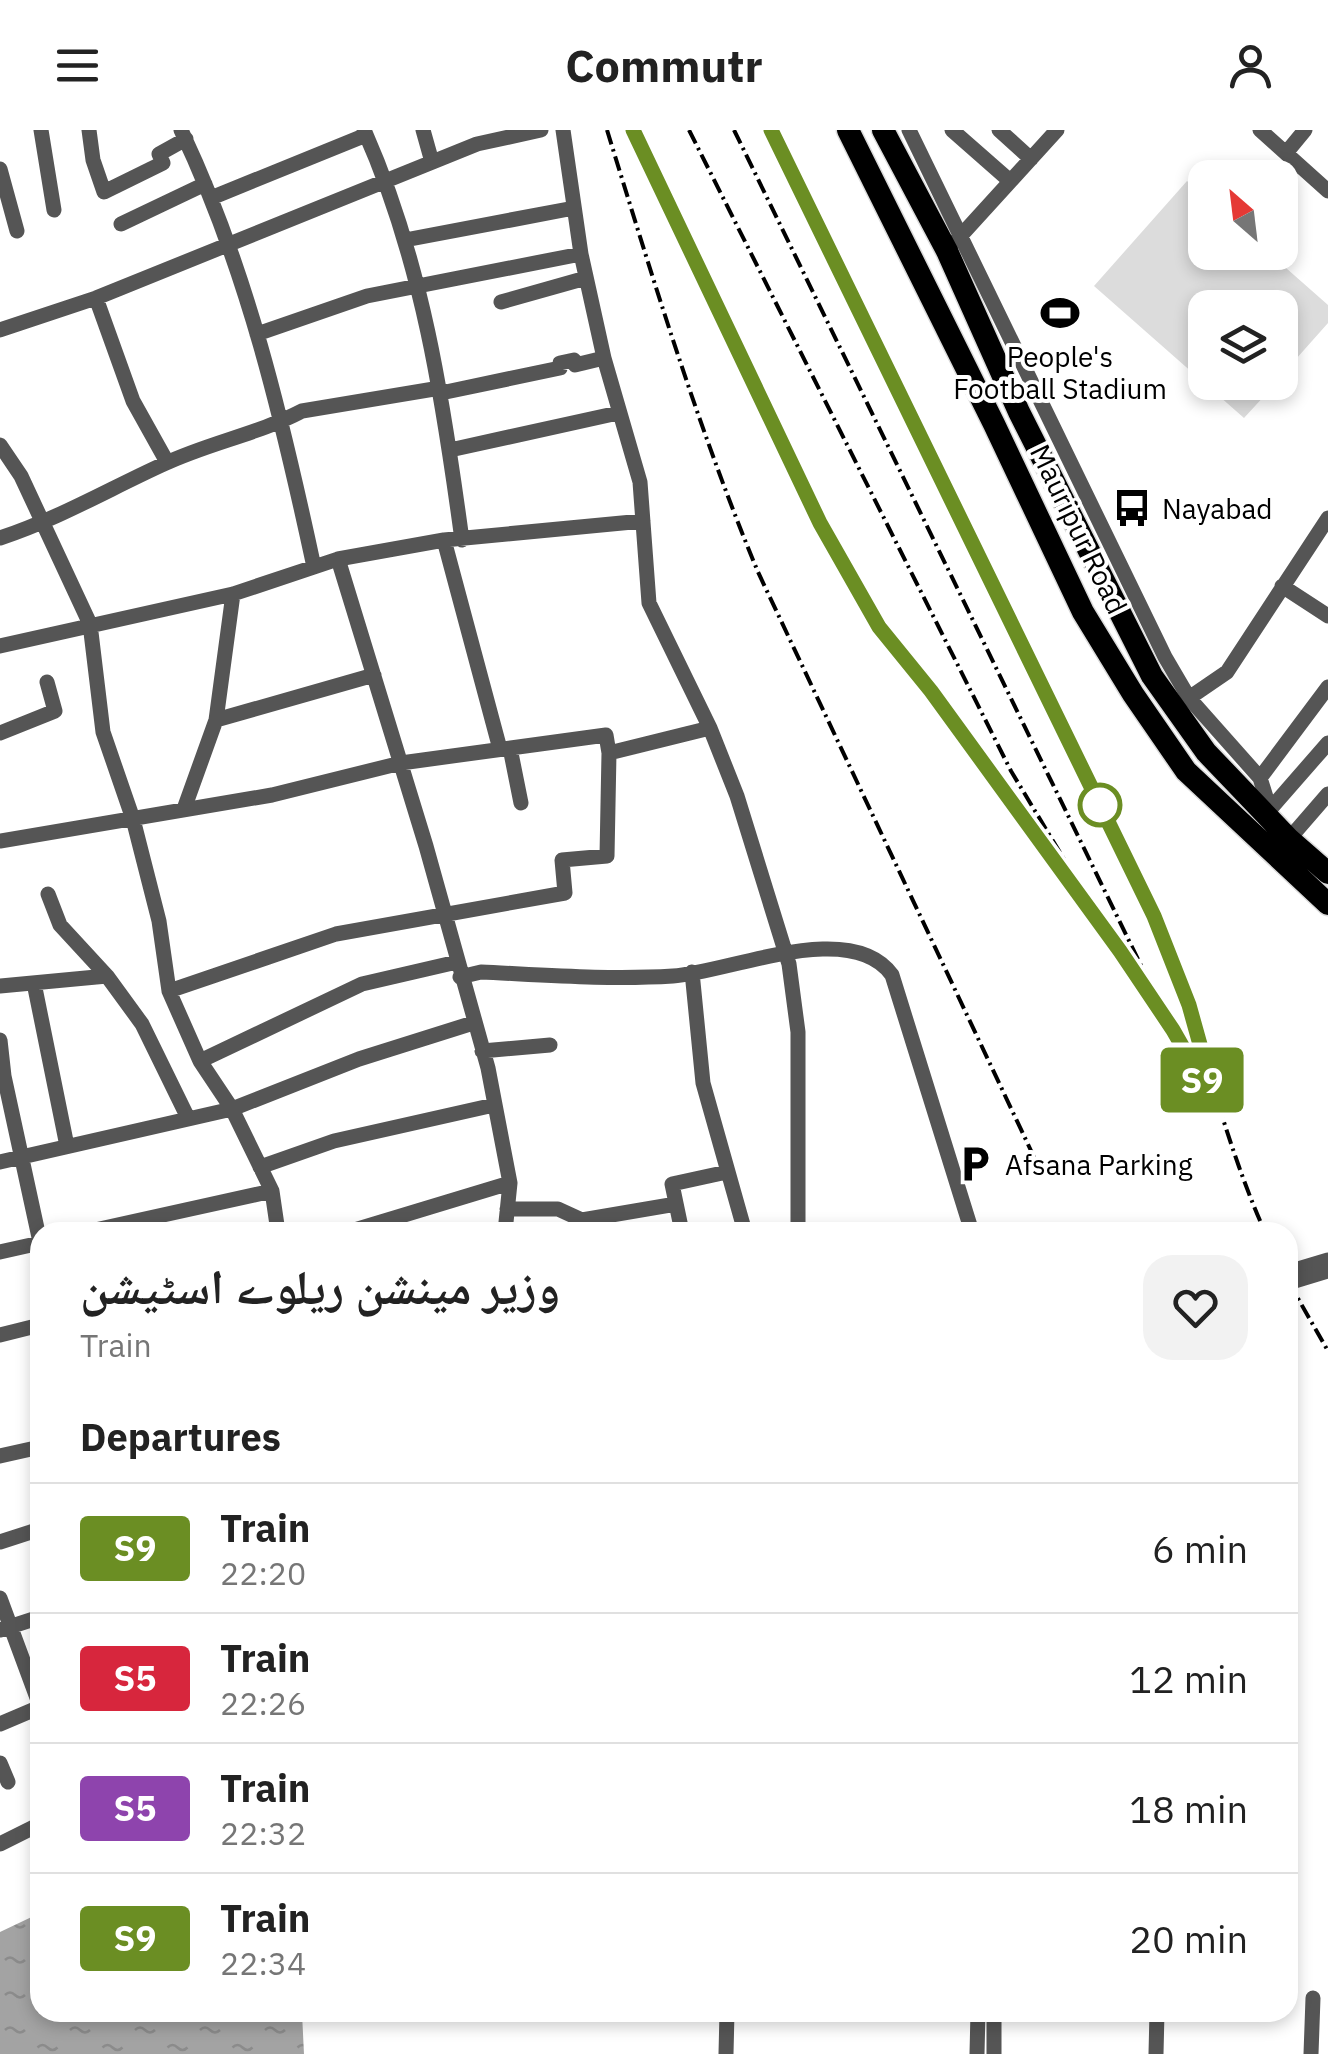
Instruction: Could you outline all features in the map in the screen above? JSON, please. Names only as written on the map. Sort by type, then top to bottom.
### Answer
[{"type":"highway","name":"Mauripur Road","points":[[848,130],[986,407],[1082,612],[1132,694],[1186,771],[1328,904]]},
{"type":"highway","name":"Mauripur Road","points":[[883,130],[954,243],[1019,412],[1152,676],[1206,752],[1265,815],[1328,873]]},
{"type":"street","points":[[41,130],[54,210]]},
{"type":"street","points":[[89,130],[92,160],[104,192],[163,163],[159,154],[185,133],[230,244],[282,421],[314,567]]},
{"type":"street","points":[[423,130],[432,162]]},
{"type":"street","points":[[0,330],[96,298],[477,144],[541,130]]},
{"type":"street","points":[[563,130],[586,278],[618,413],[640,482],[649,603],[710,728],[737,796],[786,953],[798,1032],[798,1222]]},
{"type":"street","points":[[910,130],[954,243],[1165,657],[1189,698],[1260,778],[1266,797],[1265,815]]},
{"type":"street","points":[[952,130],[1010,182]]},
{"type":"street","points":[[999,130],[1031,159]]},
{"type":"street","points":[[1260,130],[1328,191]]},
{"type":"street","points":[[1286,153],[1305,130]]},
{"type":"street","points":[[120,224],[365,132],[386,179],[420,288],[441,391],[462,540]]},
{"type":"street","points":[[954,243],[1031,159],[1050,132]]},
{"type":"street","points":[[0,169],[17,231]]},
{"type":"street","points":[[405,240],[574,208]]},
{"type":"street","points":[[256,334],[367,296],[581,254]]},
{"type":"street","points":[[502,302],[586,278]]},
{"type":"street","points":[[96,298],[133,401],[167,462]]},
{"type":"street","points":[[0,538],[43,524],[167,462],[302,411],[441,391],[560,368],[560,364],[574,360],[575,365],[604,358]]},
{"type":"street","points":[[450,450],[618,413]]},
{"type":"street","points":[[0,445],[21,476],[90,624],[103,732],[134,818],[159,921],[170,991],[200,1060],[232,1110],[272,1190],[277,1222]]},
{"type":"street","points":[[1189,698],[1227,672],[1328,518]]},
{"type":"street","points":[[0,646],[232,594],[338,559],[444,540],[643,521]]},
{"type":"street","points":[[444,540],[522,803]]},
{"type":"street","points":[[338,559],[401,763],[482,1052],[510,1183],[506,1222]]},
{"type":"street","points":[[1282,586],[1328,616]]},
{"type":"street","points":[[184,809],[216,720],[232,594]]},
{"type":"street","points":[[216,720],[374,675]]},
{"type":"street","points":[[0,733],[55,711],[46,682]]},
{"type":"street","points":[[1260,778],[1328,687]]},
{"type":"street","points":[[609,753],[710,728]]},
{"type":"street","points":[[0,841],[272,795],[401,763],[606,735],[607,856],[562,860],[565,894],[336,934],[170,991]]},
{"type":"street","points":[[1265,815],[1328,743]]},
{"type":"street","points":[[1290,839],[1328,794]]},
{"type":"street","points":[[48,894],[60,925],[107,976],[142,1024],[188,1118]]},
{"type":"street","points":[[200,1060],[362,984],[458,970],[611,978],[692,972],[786,953],[841,950],[863,954],[876,959],[892,975],[969,1222]]},
{"type":"street","points":[[692,972],[703,1082],[742,1222]]},
{"type":"street","points":[[0,986],[107,976]]},
{"type":"street","points":[[34,983],[67,1146]]},
{"type":"street","points":[[0,1162],[232,1110],[358,1059],[473,1024]]},
{"type":"street","points":[[0,1040],[4,1091],[23,1156],[36,1222]]},
{"type":"street","points":[[482,1052],[550,1046]]},
{"type":"street","points":[[260,1167],[334,1141],[494,1105]]},
{"type":"street","points":[[680,1222],[672,1184],[727,1172]]},
{"type":"street","points":[[381,1222],[510,1183]]},
{"type":"street","points":[[130,1222],[272,1190]]},
{"type":"street","points":[[507,1210],[558,1209],[582,1220],[676,1204]]},
{"type":"street","points":[[0,1252],[30,1244]]},
{"type":"street","points":[[1298,1269],[1328,1260]]},
{"type":"street","points":[[1298,1280],[1328,1271]]},
{"type":"street","points":[[0,1335],[30,1328]]},
{"type":"street","points":[[0,1456],[30,1449]]},
{"type":"street","points":[[0,1542],[30,1532]]},
{"type":"street","points":[[0,1598],[6,1628],[30,1683]]},
{"type":"street","points":[[6,1628],[30,1621]]},
{"type":"street","points":[[0,1724],[30,1710]]},
{"type":"street","points":[[0,1764],[8,1782]]},
{"type":"street","points":[[0,1844],[30,1829]]},
{"type":"street","points":[[1311,2054],[1313,1998]]},
{"type":"street","points":[[726,2054],[727,2022]]},
{"type":"street","points":[[977,2054],[978,2022]]},
{"type":"street","points":[[994,2022],[994,2054]]},
{"type":"street","points":[[1156,2054],[1157,2022]]},
{"type":"shaded area","points":[[1187,181],[1188,270],[1288,270],[1328,305],[1328,323],[1298,357],[1298,290],[1188,290],[1188,369],[1094,286]]},
{"type":"shaded area","points":[[1224,400],[1260,400],[1244,418]]},
{"type":"water","points":[[30,1918],[30,2022],[302,2022],[304,2054],[0,2054],[0,1932]]},
{"type":"railway","points":[[607,130],[696,408],[758,572],[1042,1174]]},
{"type":"railway","points":[[633,130],[820,523],[879,627],[931,691],[1040,844]]},
{"type":"railway","points":[[689,130],[1011,771],[1118,949]]},
{"type":"railway","points":[[734,130],[1173,1031],[1197,1072]]},
{"type":"railway","points":[[771,130],[1154,916],[1261,1222]]},
{"type":"railway","points":[[1298,1298],[1328,1351]]},
{"type":"train","name":"S9","points":[[633,130],[820,523],[879,627],[931,691],[1120,951],[1173,1030],[1218,1109],[1189,1005],[1154,916],[771,130]]},
{"type":"place","name":"People's Football Stadium","points":[[1060,313]]},
{"type":"place","name":"Nayabad","points":[[1132,508]]},
{"type":"place","name":"Afsana Parking","points":[[975,1164]]}]
